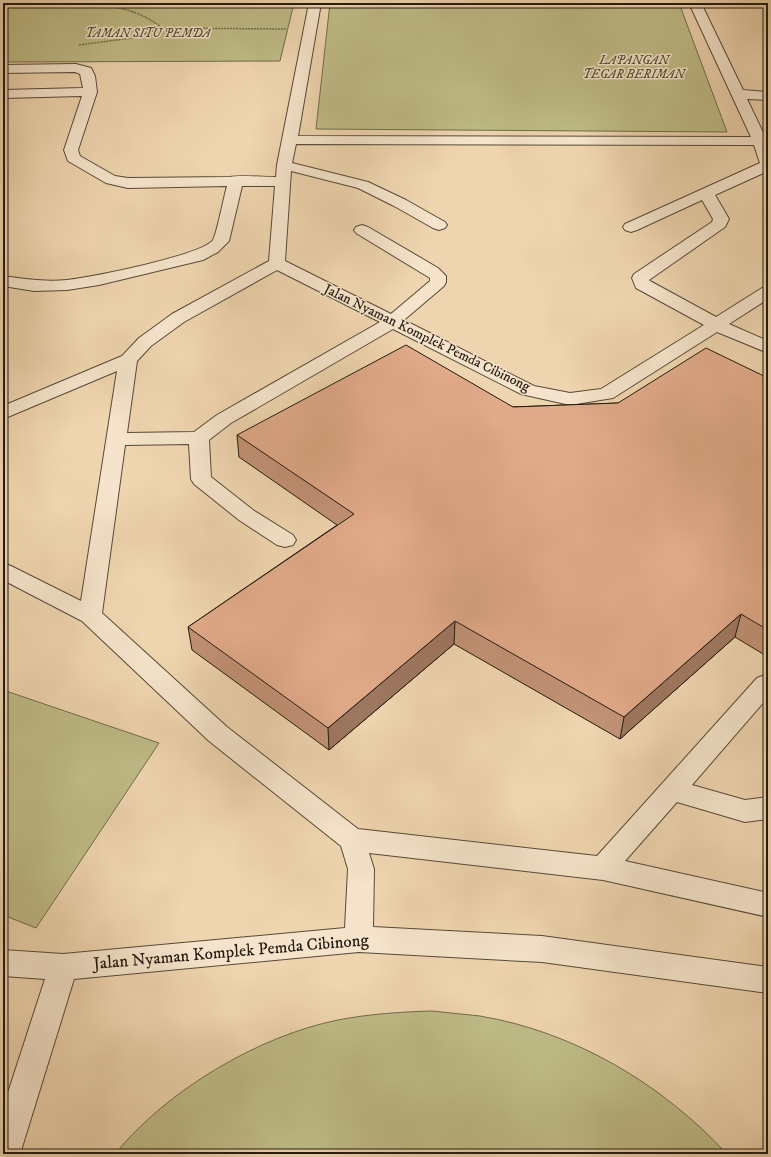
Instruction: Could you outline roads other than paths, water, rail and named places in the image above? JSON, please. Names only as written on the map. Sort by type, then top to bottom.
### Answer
[{"type":"lane","points":[[3,413],[128,360],[145,342],[178,318],[277,263],[282,173],[290,140],[315,3]]},
{"type":"lane","points":[[631,227],[768,164],[760,141],[695,3]]},
{"type":"lane","points":[[3,69],[76,68],[86,71],[90,92],[71,150],[73,158],[111,180],[128,183],[236,180],[282,173],[362,185],[400,203],[439,225]]},
{"type":"lane","points":[[3,94],[90,92]]},
{"type":"lane","points":[[738,94],[768,96]]},
{"type":"lane","points":[[290,140],[760,141]]},
{"type":"lane","points":[[3,281],[34,286],[67,285],[99,280],[197,256],[221,241],[236,180]]},
{"type":"lane","points":[[706,193],[721,220],[719,224],[640,278],[642,284],[717,325],[768,348]]},
{"type":"lane","points":[[116,439],[199,438],[224,419],[392,322],[438,282],[438,276],[362,230]]},
{"type":"lane","name":"Jalan Nyaman Komplek Pemda Cibinong","points":[[277,263],[528,390],[570,399],[606,394],[768,292]]},
{"type":"lane","points":[[90,615],[128,360]]},
{"type":"lane","points":[[199,438],[201,479],[246,515],[285,540]]},
{"type":"lane","points":[[3,571],[90,615],[218,734],[352,840],[603,868],[768,905]]},
{"type":"lane","points":[[603,868],[765,684]]},
{"type":"lane","points":[[672,790],[745,811],[768,808]]},
{"type":"lane","points":[[352,840],[361,869],[359,939]]},
{"type":"lane","name":"Jalan Nyaman Komplek Pemda Cibinong","points":[[3,963],[63,967],[359,939],[542,949],[768,980]]},
{"type":"lane","points":[[4,1154],[63,967]]},
{"type":"park label","name":"TAMAN SITU PEMDA","points":[[148,33]]},
{"type":"park label","name":"LAPANGAN TEGAR BERIMAN","points":[[634,67]]}]
